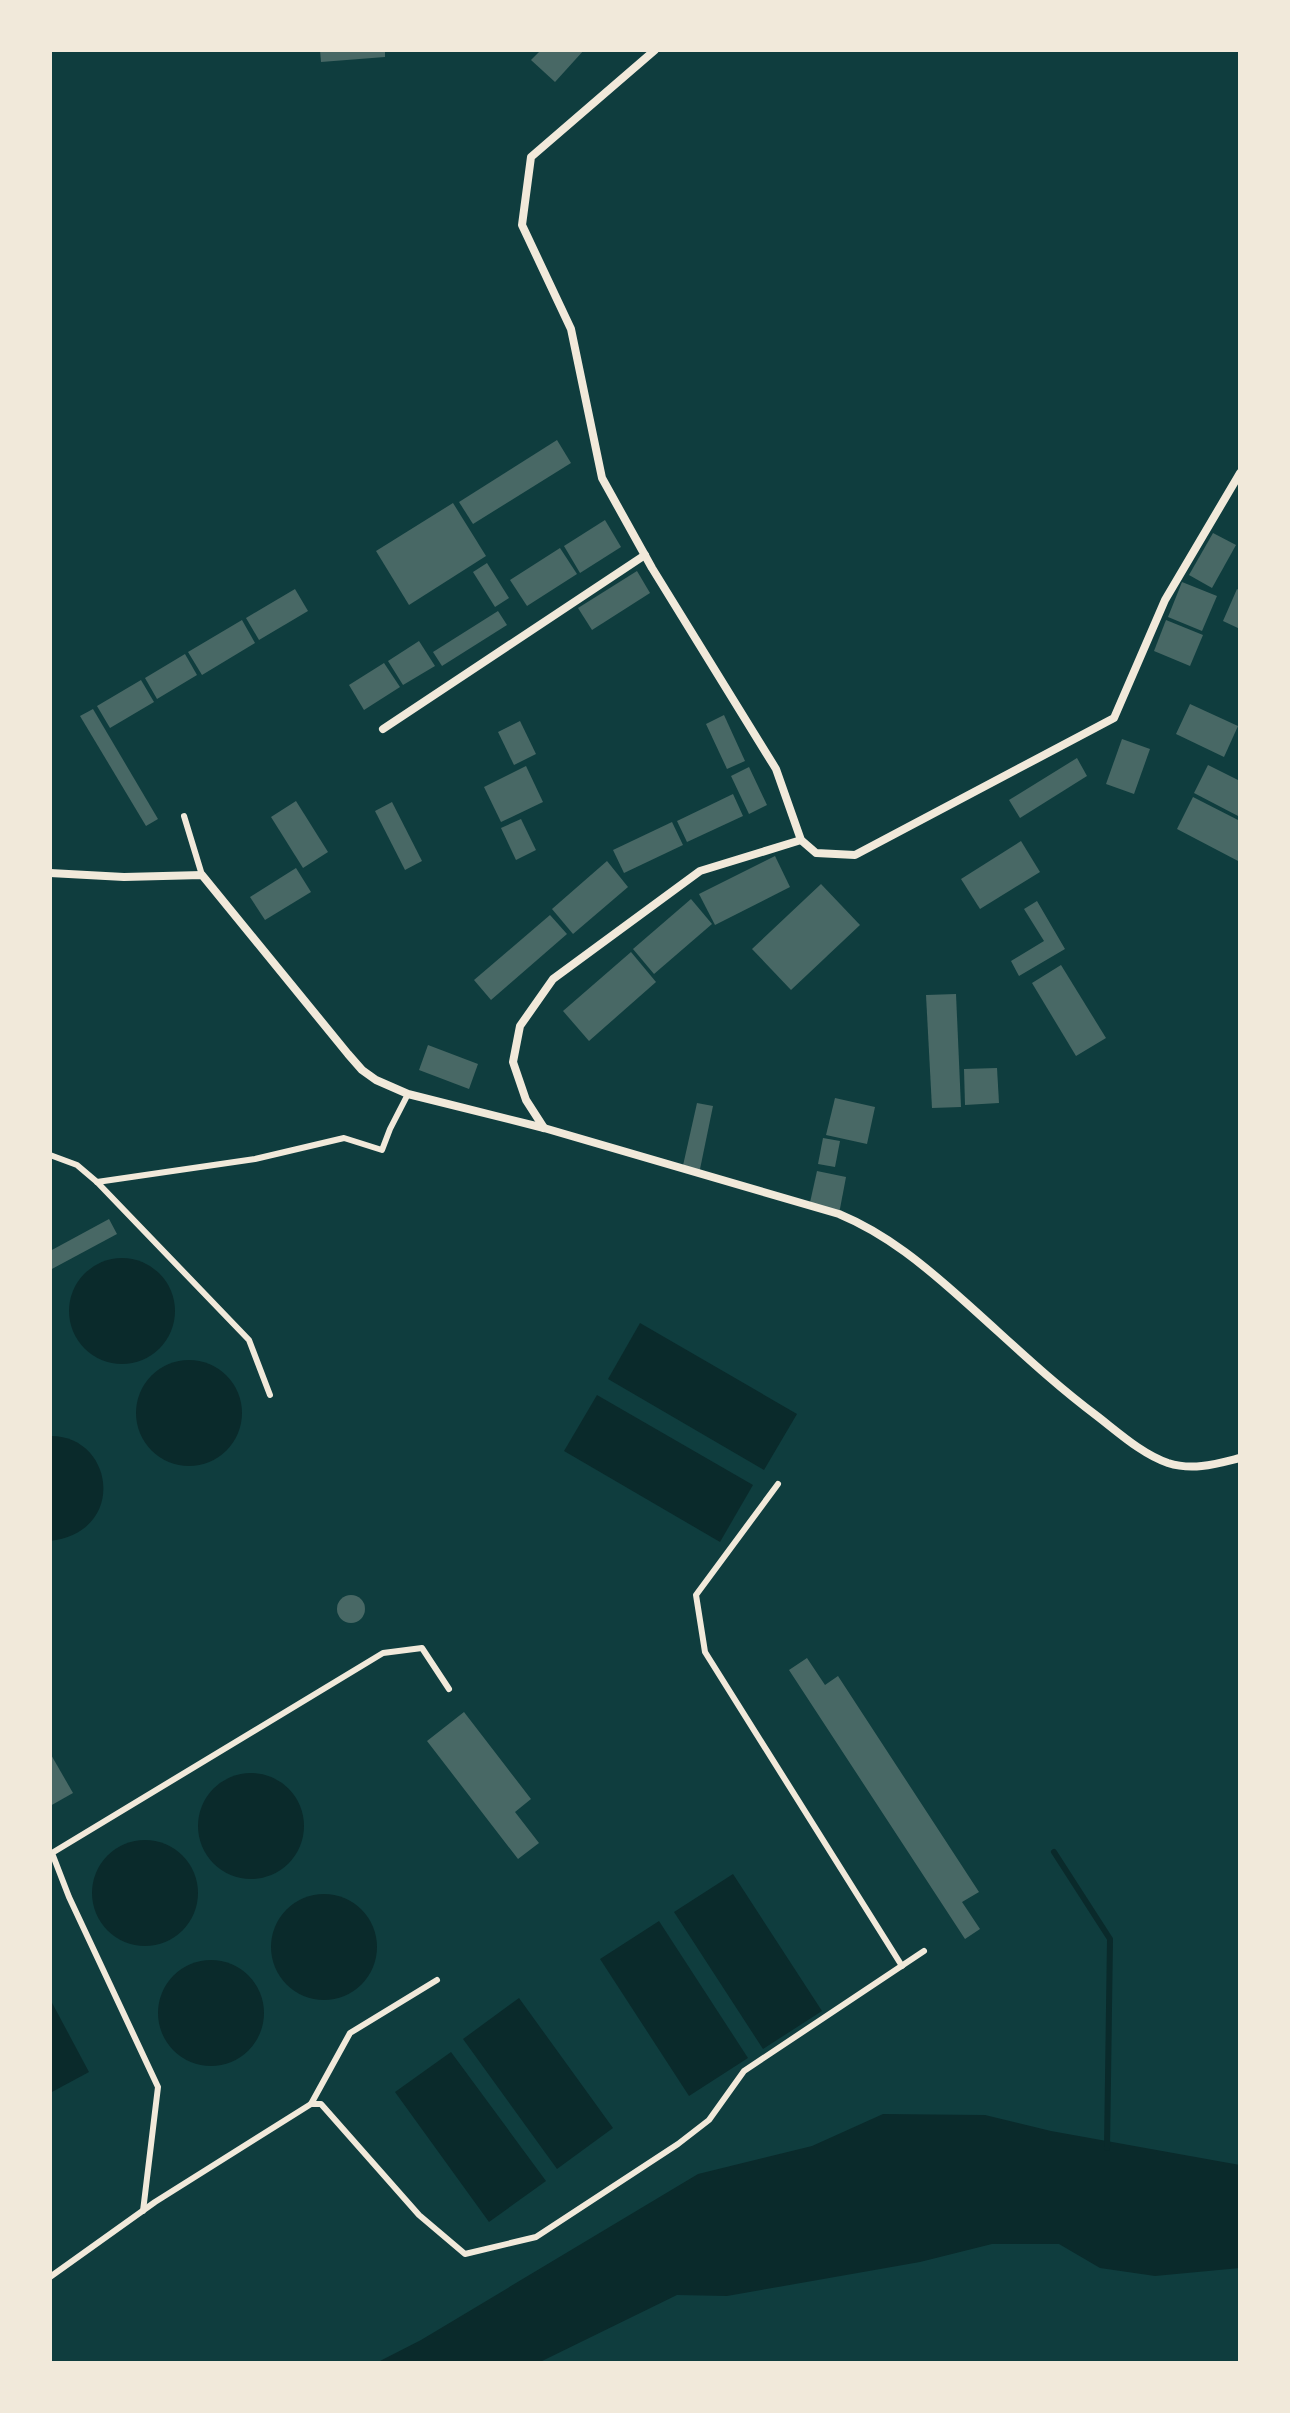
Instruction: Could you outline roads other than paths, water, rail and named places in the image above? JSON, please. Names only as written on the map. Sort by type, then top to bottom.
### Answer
[{"type":"street","points":[[655,50],[531,157],[522,225],[571,329],[602,478],[645,555],[776,769],[801,840],[816,853],[855,855],[1114,718],[1165,600],[1240,473]]},
{"type":"street","points":[[383,729],[645,555]]},
{"type":"street","points":[[544,1128],[526,1100],[513,1062],[520,1026],[553,979],[700,871],[801,840]]},
{"type":"street","points":[[50,873],[124,877],[202,875],[362,1070],[376,1080],[408,1094],[544,1128],[839,1214],[866,1225],[930,1270],[1078,1402],[1149,1454],[1168,1463],[1191,1468],[1240,1458]]},
{"type":"lane","points":[[184,816],[202,875]]},
{"type":"lane","points":[[97,1182],[255,1159],[344,1138],[382,1150],[408,1094]]},
{"type":"lane","points":[[50,1155],[77,1165],[97,1182],[249,1340],[270,1395]]},
{"type":"lane","points":[[778,1484],[696,1595],[705,1652],[902,1966]]},
{"type":"lane","points":[[143,2211],[158,2087],[69,1897],[52,1853],[383,1653],[422,1648],[449,1689]]},
{"type":"lane","points":[[311,2104],[321,2104],[419,2215],[465,2254],[536,2237],[678,2144],[709,2120],[744,2071],[924,1951]]},
{"type":"lane","points":[[50,2277],[143,2211],[311,2104],[350,2033],[437,1980]]},
{"type":"water","points":[[122,1258],[142,1262],[159,1274],[171,1291],[175,1311],[171,1331],[159,1348],[142,1360],[122,1364],[102,1360],[85,1348],[73,1331],[69,1311],[73,1291],[85,1274],[102,1262]]},
{"type":"water","points":[[640,1323],[797,1414],[764,1470],[608,1379]]},
{"type":"water","points":[[189,1360],[209,1364],[226,1376],[238,1393],[242,1413],[238,1433],[226,1450],[209,1462],[189,1466],[169,1462],[152,1450],[140,1433],[136,1413],[140,1393],[152,1376],[169,1364]]},
{"type":"water","points":[[597,1395],[753,1485],[720,1542],[564,1451]]},
{"type":"water","points":[[50,1436],[72,1440],[88,1451],[99,1466],[103,1485],[101,1504],[92,1521],[75,1534],[50,1541]]},
{"type":"water","points":[[251,1773],[271,1777],[288,1789],[300,1806],[304,1826],[300,1846],[288,1863],[271,1875],[251,1879],[231,1875],[214,1863],[202,1846],[198,1826],[202,1806],[214,1789],[231,1777]]},
{"type":"water","points":[[145,1840],[165,1844],[182,1856],[194,1873],[198,1893],[194,1913],[182,1930],[165,1942],[145,1946],[125,1942],[108,1930],[96,1913],[92,1893],[96,1873],[108,1856],[125,1844]]},
{"type":"water","points":[[733,1874],[822,2011],[763,2049],[674,1912]]},
{"type":"water","points":[[324,1894],[344,1898],[361,1910],[373,1927],[377,1947],[373,1967],[361,1984],[344,1996],[324,2000],[304,1996],[287,1984],[275,1967],[271,1947],[275,1927],[287,1910],[304,1898]]},
{"type":"water","points":[[659,1921],[748,2058],[689,2096],[600,1959]]},
{"type":"water","points":[[211,1960],[231,1964],[248,1976],[260,1993],[264,2013],[260,2033],[248,2050],[231,2062],[211,2066],[191,2062],[174,2050],[162,2033],[158,2013],[162,1993],[174,1976],[191,1964]]},
{"type":"water","points":[[519,1998],[613,2128],[557,2169],[463,2039]]},
{"type":"water","points":[[50,1999],[89,2072],[50,2093]]},
{"type":"water","points":[[451,2052],[546,2181],[489,2222],[395,2092]]},
{"type":"water","points":[[883,2114],[985,2115],[1051,2131],[1240,2165],[1240,2268],[1155,2276],[1100,2268],[1059,2244],[992,2244],[920,2262],[727,2296],[677,2295],[538,2363],[376,2363],[421,2340],[698,2174],[812,2146]]},
{"type":"waterway","points":[[1054,1852],[1110,1939],[1107,2148]]}]
